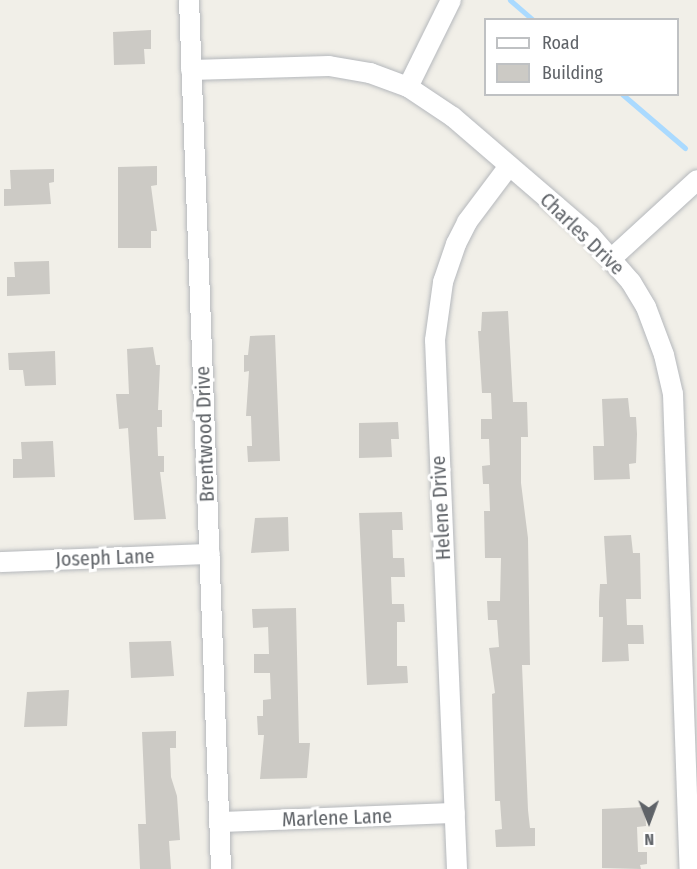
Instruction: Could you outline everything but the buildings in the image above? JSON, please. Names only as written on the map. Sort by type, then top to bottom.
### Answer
[{"type":"street","name":"Brentwood Drive","points":[[189,0],[221,869]]},
{"type":"street","points":[[408,87],[451,0]]},
{"type":"street","name":"Charles Drive","points":[[191,70],[329,66],[370,73],[408,87],[453,117],[612,258],[646,307],[664,355],[673,394],[690,668],[690,869]]},
{"type":"street","name":"Helene Drive","points":[[457,869],[435,340],[443,282],[456,244],[473,212],[509,166]]},
{"type":"street","points":[[612,258],[697,180]]},
{"type":"street","name":"Joseph Lane","points":[[0,561],[210,554]]},
{"type":"street","name":"Marlene Lane","points":[[219,822],[455,813]]},
{"type":"waterway","points":[[510,0],[531,18]]},
{"type":"waterway","points":[[624,96],[685,148]]}]
